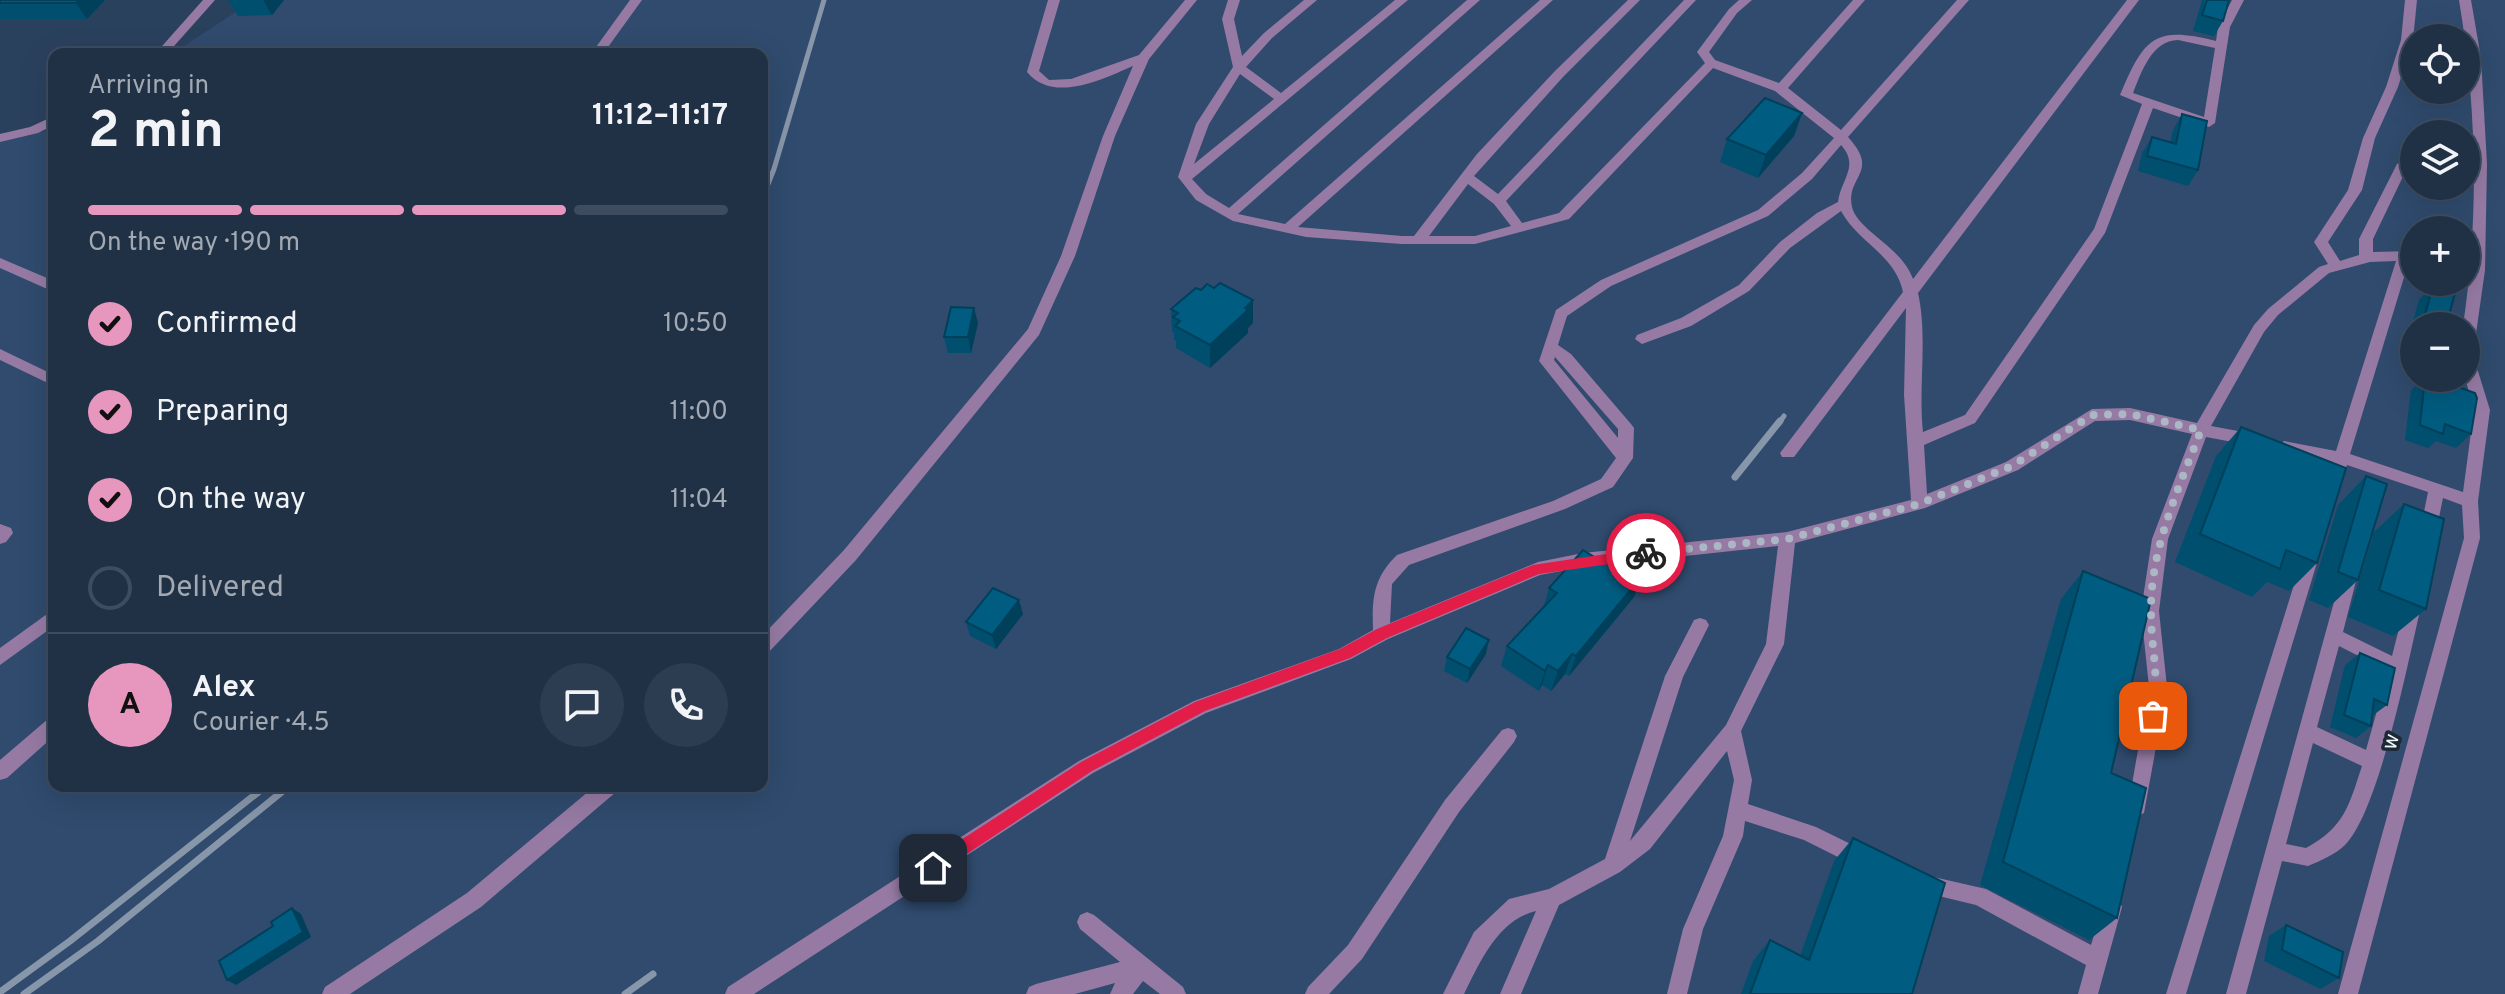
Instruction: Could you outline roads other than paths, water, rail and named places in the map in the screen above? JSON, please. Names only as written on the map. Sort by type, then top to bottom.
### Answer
[{"type":"street","points":[[166,48],[209,0]]},
{"type":"street","points":[[601,48],[636,0]]},
{"type":"street","points":[[1054,0],[1033,72],[1046,83],[1066,84],[1143,58]]},
{"type":"street","points":[[768,642],[850,555],[1034,331],[1068,256],[1109,136],[1143,58],[1191,0]]},
{"type":"street","points":[[1234,0],[1228,19],[1239,68],[1282,99]]},
{"type":"street","points":[[1185,178],[1195,133],[1239,68],[1286,18],[1311,0]]},
{"type":"street","points":[[1185,178],[1402,0]]},
{"type":"street","points":[[1229,215],[1474,0]]},
{"type":"street","points":[[1287,229],[1547,0]]},
{"type":"street","points":[[1418,240],[1466,177],[1559,74],[1634,0]]},
{"type":"street","points":[[1499,201],[1690,0]]},
{"type":"street","points":[[1746,0],[1733,11],[1703,52],[1711,63],[1781,88],[1852,147],[1856,157],[1844,204],[1853,222],[1902,268],[1915,302],[1912,396],[1921,476],[1919,504]]},
{"type":"street","points":[[1781,88],[1859,0]]},
{"type":"street","points":[[1382,634],[1381,592],[1385,575],[1403,560],[1559,505],[1607,483],[1625,458],[1548,354],[1561,313],[1606,283],[1763,213],[1807,176],[1963,0]]},
{"type":"street","points":[[1788,453],[2133,0]]},
{"type":"street","points":[[2221,46],[2168,37],[2159,41],[2126,95],[2209,123],[2224,27],[2238,0]]},
{"type":"street","points":[[2336,265],[2321,242],[2355,190],[2369,138],[2392,87],[2407,40],[2411,0]]},
{"type":"street","name":"w","points":[[2465,0],[2475,58],[2481,164],[2476,216]]},
{"type":"street","points":[[1185,178],[1201,197],[1229,215],[1287,229],[1418,240],[1475,240],[1564,216],[1711,63]]},
{"type":"street","points":[[1917,441],[1970,419],[2100,230],[2149,102]]},
{"type":"street","points":[[0,138],[16,136],[48,123]]},
{"type":"street","points":[[2366,258],[2366,239],[2400,170]]},
{"type":"street","points":[[1466,177],[1499,201],[1519,228]]},
{"type":"street","points":[[1642,339],[1686,322],[1744,288],[1785,245],[1822,216],[1844,204]]},
{"type":"street","points":[[2131,830],[2158,687],[2150,611],[2160,539],[2207,414],[2266,321],[2324,270],[2366,258],[2400,256]]},
{"type":"street","points":[[0,263],[48,284]]},
{"type":"street","points":[[2332,489],[2400,283]]},
{"type":"street","name":"w","points":[[2348,994],[2472,538],[2470,501],[2482,410],[2466,355],[2470,296]]},
{"type":"street","points":[[0,354],[48,378]]},
{"type":"street","points":[[735,994],[1086,767],[1148,732],[1200,707],[1345,654],[1382,634],[1538,569],[1583,560],[1787,539],[1919,504],[2012,466],[2092,415],[2130,414],[2382,468],[2470,501]]},
{"type":"street","points":[[2374,494],[2382,468]]},
{"type":"street","points":[[2420,544],[2437,488]]},
{"type":"street","points":[[0,530],[5,533],[0,537]]},
{"type":"street","points":[[2176,994],[2318,534]]},
{"type":"street","points":[[1453,994],[1481,939],[1516,906],[1552,898],[1613,865],[1643,843],[1732,731],[1775,644],[1787,539]]},
{"type":"street","points":[[2236,994],[2358,548]]},
{"type":"street","points":[[2274,851],[2308,857],[2340,836],[2371,761],[2398,667],[2417,583]]},
{"type":"street","points":[[0,658],[48,621]]},
{"type":"street","points":[[1613,865],[1674,676],[1700,625]]},
{"type":"street","points":[[2332,635],[2398,667]]},
{"type":"street","points":[[0,772],[48,730]]},
{"type":"street","points":[[1677,994],[1693,929],[1733,836],[1743,780],[1732,731]]},
{"type":"street","points":[[2306,731],[2371,761]]},
{"type":"street","points":[[1315,994],[1355,952],[1452,806],[1508,736]]},
{"type":"street","points":[[332,994],[474,900],[602,792]]},
{"type":"street","points":[[1738,810],[1809,833],[1880,870]]},
{"type":"street","points":[[1913,880],[1942,890],[1979,896],[2098,960]]},
{"type":"street","points":[[2088,994],[2116,889]]},
{"type":"street","points":[[1510,994],[1552,898]]},
{"type":"street","points":[[1087,922],[1176,994]]},
{"type":"street","points":[[1036,994],[1142,966]]},
{"type":"street","points":[[1120,994],[1142,966]]},
{"type":"railway","points":[[768,184],[824,0]]},
{"type":"railway","points":[[1779,423],[1784,416]]},
{"type":"railway","points":[[1735,477],[1780,421]]},
{"type":"railway","points":[[0,992],[70,941],[258,792]]},
{"type":"railway","points":[[24,994],[98,941],[282,792]]},
{"type":"railway","points":[[625,994],[653,974]]}]
